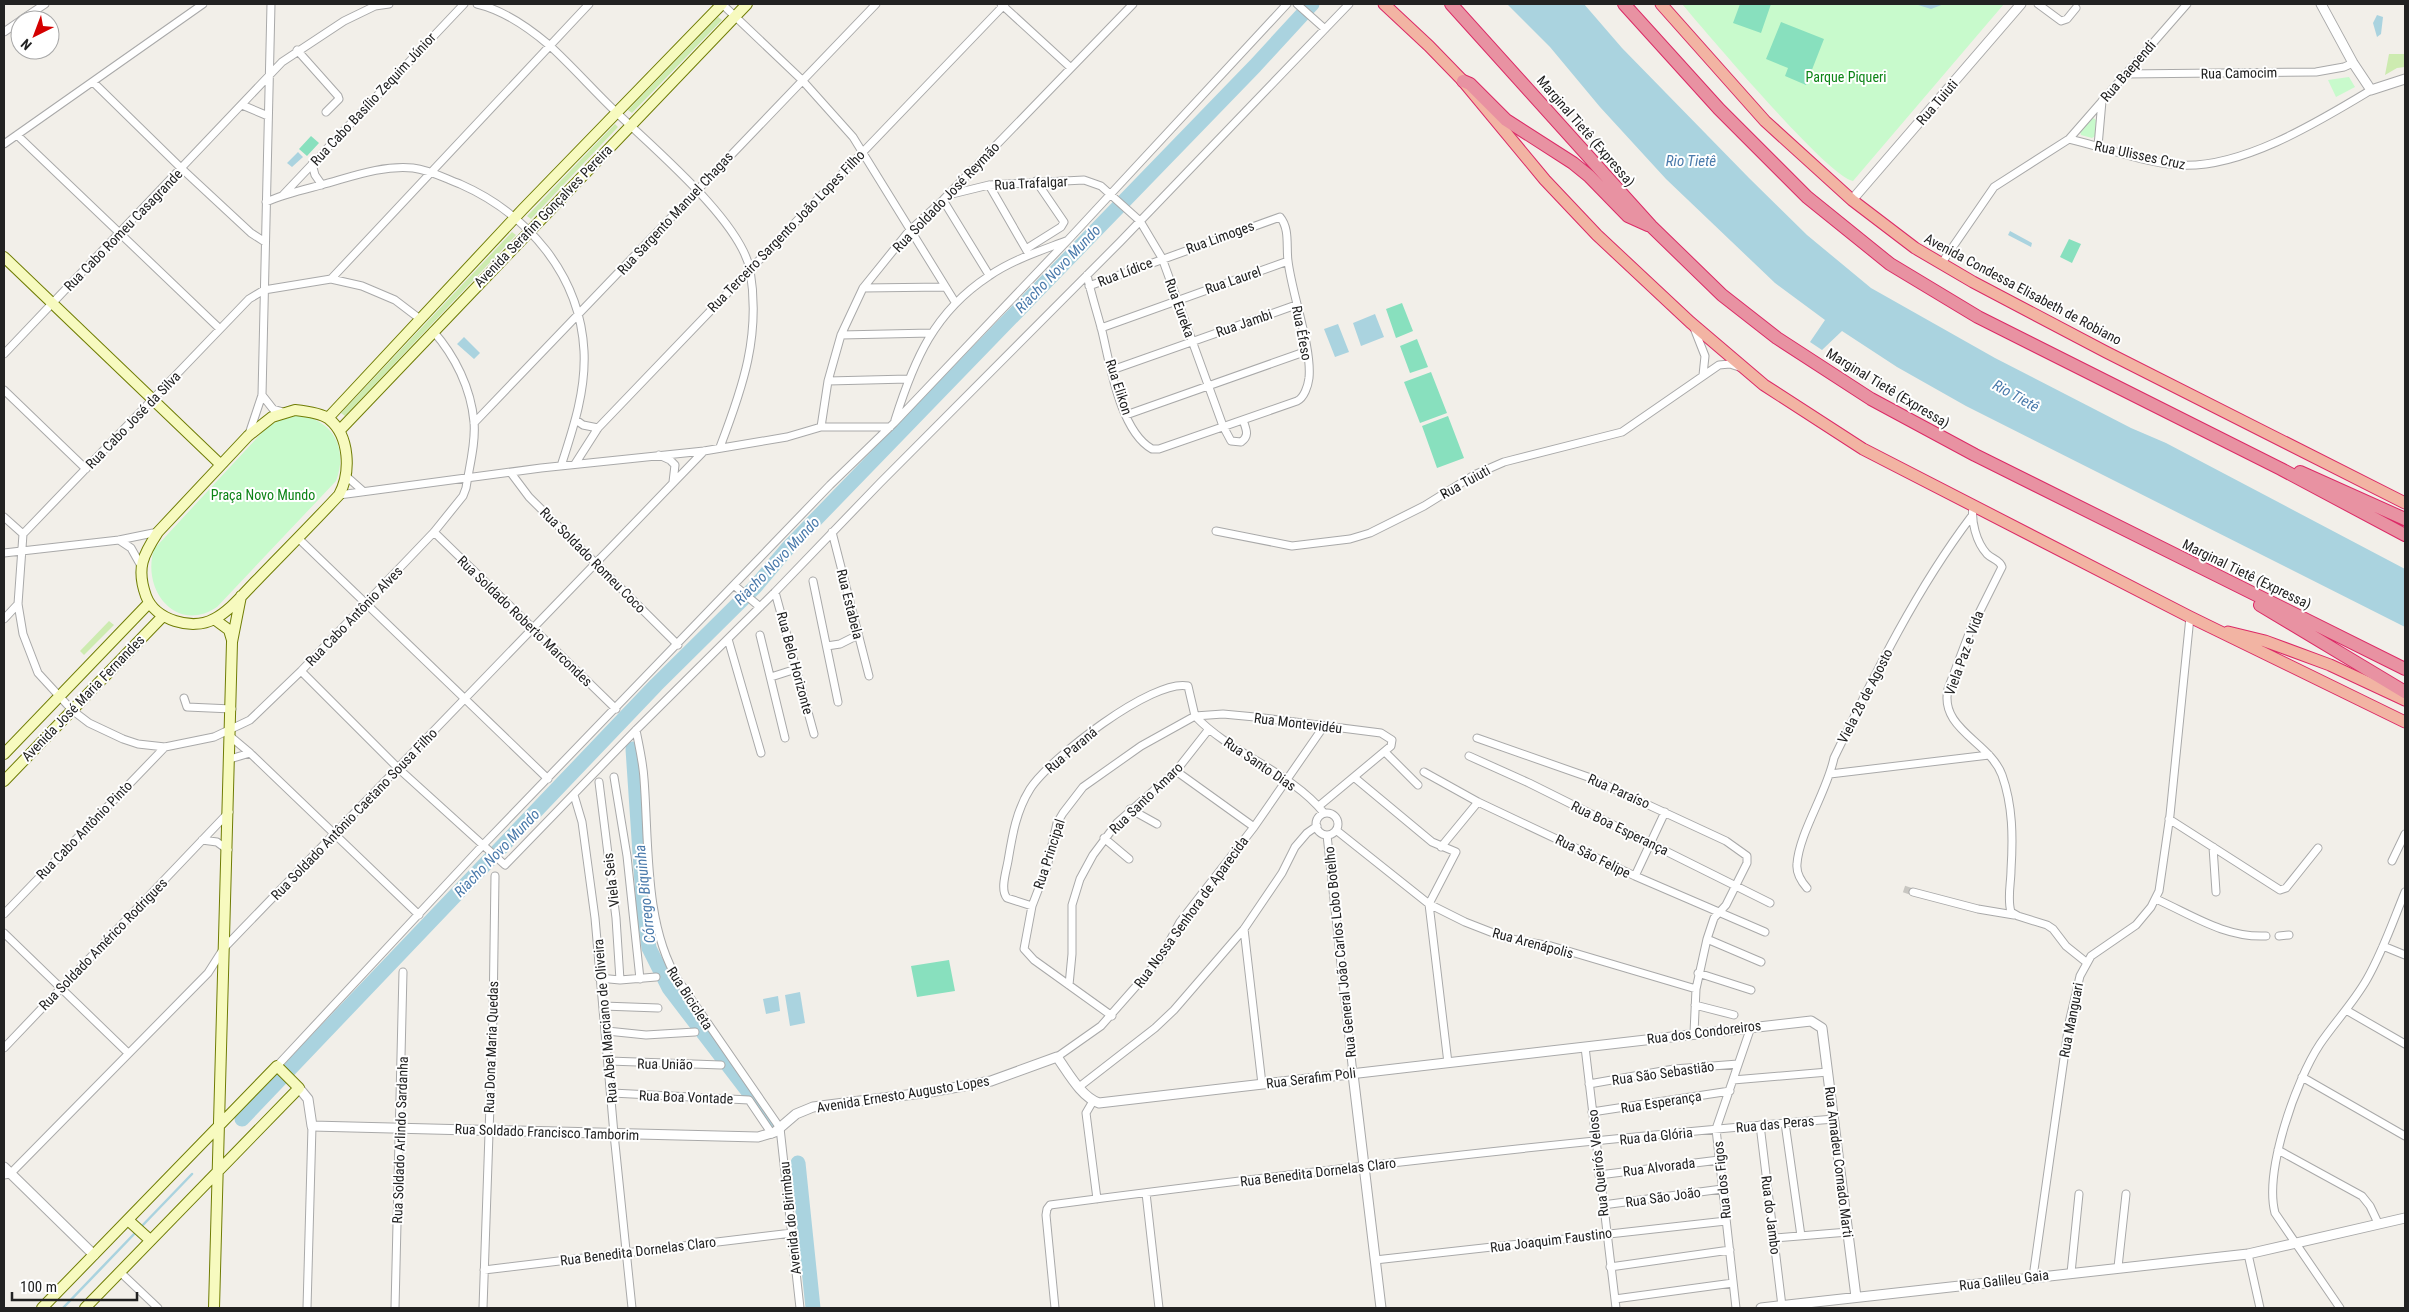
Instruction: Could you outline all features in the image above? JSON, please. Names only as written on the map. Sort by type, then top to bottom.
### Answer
[{"type":"highway","points":[[1384,4],[1463,81],[1544,180],[1597,235],[1690,322],[1764,385],[1863,449],[1972,511],[2405,722]]},
{"type":"highway","name":"Marginal Tietê (Expressa)","points":[[1451,4],[1651,226],[1722,295],[1777,338],[1871,399],[1975,455],[2405,669]]},
{"type":"highway","points":[[1624,4],[1712,102],[1800,190],[1890,264],[1978,317],[2281,469],[2405,535]]},
{"type":"highway","name":"Avenida Condessa Elisabeth de Robiano","points":[[1661,4],[1765,121],[1852,200],[1908,243],[1941,264],[2106,352],[2405,504]]},
{"type":"highway","points":[[1463,81],[1470,84],[1520,131],[1573,163],[1628,216],[1651,226]]},
{"type":"highway","points":[[2281,469],[2291,469],[2309,475],[2405,519]]},
{"type":"highway","points":[[2230,582],[2247,598],[2405,692]]},
{"type":"highway","points":[[2221,633],[2242,634],[2284,648],[2330,665],[2405,700]]},
{"type":"main road","name":"Avenida Serafim Gonçalves Pereira","points":[[328,418],[516,218],[722,4]]},
{"type":"main road","name":"Avenida Serafim Gonçalves Pereira","points":[[340,430],[747,4]]},
{"type":"main road","points":[[4,257],[220,464]]},
{"type":"main road","points":[[295,410],[328,418],[340,430],[346,455],[345,476],[339,495],[241,596],[214,619],[186,623],[163,616],[149,603],[140,564],[158,532],[220,464],[248,436],[272,417],[283,412],[295,410]]},
{"type":"main road","points":[[214,1308],[216,1173],[232,709],[232,642],[241,596]]},
{"type":"main road","name":"Avenida José Maria Fernandes","points":[[4,754],[149,603]]},
{"type":"main road","name":"Avenida José Maria Fernandes","points":[[4,781],[163,616]]},
{"type":"main road","points":[[214,619],[229,630],[232,642]]},
{"type":"main road","points":[[42,1308],[94,1255],[130,1222],[279,1067],[296,1085],[216,1173],[148,1238],[120,1272],[85,1308]]},
{"type":"main road","points":[[130,1222],[148,1238]]},
{"type":"street","points":[[4,144],[202,4]]},
{"type":"street","points":[[248,436],[262,396],[271,4]]},
{"type":"street","name":"Rua Cabo Romeu Casagrande","points":[[4,354],[242,105],[269,74],[297,50],[344,21],[375,5],[389,4]]},
{"type":"street","name":"Rua Cabo Basílio Zequim Júnior","points":[[282,195],[464,4]]},
{"type":"street","points":[[477,4],[517,22],[548,45],[697,189],[729,228],[750,268],[754,322],[752,345],[739,395],[720,447]]},
{"type":"street","points":[[331,279],[548,45],[589,4]]},
{"type":"street","points":[[722,4],[802,80],[845,126],[863,151],[909,231],[956,302]]},
{"type":"street","name":"Rua Sargento Manuel Chagas","points":[[474,423],[876,4]]},
{"type":"street","points":[[1003,4],[1071,68]]},
{"type":"street","name":"Rua Terceiro Sargento João Lopes Filho","points":[[575,464],[598,428],[1003,4]]},
{"type":"street","name":"Rua Soldado José Reymão","points":[[821,427],[828,381],[840,335],[863,288],[909,231],[946,198],[1133,4]]},
{"type":"street","points":[[279,1067],[482,846],[678,645],[738,588],[830,485],[892,425],[1068,240],[1114,197],[1287,4]]},
{"type":"street","points":[[300,672],[399,769],[505,865],[636,730],[728,639],[758,605],[775,592],[1140,221],[1349,4]]},
{"type":"street","name":"Rua Tuiuti","points":[[1852,200],[2021,4]]},
{"type":"street","points":[[2038,4],[2061,21],[2067,19],[2076,8]]},
{"type":"street","name":"Rua Baependi","points":[[2069,139],[2188,4]]},
{"type":"street","points":[[2321,4],[2370,90]]},
{"type":"street","points":[[1299,5],[1325,29]]},
{"type":"street","points":[[297,50],[339,98],[326,112]]},
{"type":"street","name":"Rua Camocim","points":[[2125,74],[2316,72],[2344,67],[2353,63]]},
{"type":"street","name":"Rua Ulisses Cruz","points":[[2069,139],[2175,165],[2206,165],[2251,152],[2296,132],[2370,90],[2405,80]]},
{"type":"street","points":[[94,82],[181,168],[251,233],[265,242]]},
{"type":"street","points":[[2098,146],[2102,101]]},
{"type":"street","points":[[242,105],[268,116]]},
{"type":"street","points":[[17,135],[220,329]]},
{"type":"street","points":[[1941,264],[1994,187],[2069,139]]},
{"type":"street","points":[[312,164],[315,175],[322,185]]},
{"type":"street","points":[[266,202],[282,195],[356,174],[375,170],[412,168],[432,172],[485,195],[516,218],[552,257],[570,290],[578,316],[584,350],[584,379],[576,420],[561,466]]},
{"type":"street","name":"Rua Trafalgar","points":[[946,198],[990,185],[1036,181],[1084,180],[1101,186],[1114,197]]},
{"type":"street","points":[[892,425],[908,379],[931,333],[956,302],[990,275],[1028,252],[1061,227],[1064,222],[1036,181]]},
{"type":"street","points":[[990,185],[1028,252]]},
{"type":"street","name":"Rua Eureka","points":[[1114,197],[1140,221],[1162,258],[1226,436],[1233,442],[1243,441],[1247,432],[1243,420]]},
{"type":"street","points":[[946,198],[990,275]]},
{"type":"street","name":"Rua Limoges","points":[[1162,258],[1278,216]]},
{"type":"street","name":"Rua Éfeso","points":[[1223,426],[1300,400],[1309,379],[1307,351],[1288,261],[1286,226],[1278,216]]},
{"type":"street","points":[[1028,252],[1068,240]]},
{"type":"street","name":"Rua Lídice","points":[[1089,286],[1162,258]]},
{"type":"street","name":"Rua Laurel","points":[[1101,328],[1177,299],[1288,261]]},
{"type":"street","name":"Rua Elikon","points":[[1087,275],[1126,415],[1140,439],[1154,450],[1223,426]]},
{"type":"street","name":"Rua Cabo José da Silva","points":[[23,534],[249,299],[264,290],[331,279],[362,286],[396,300],[420,319]]},
{"type":"street","points":[[863,288],[945,286]]},
{"type":"street","name":"Rua Jambi","points":[[1112,370],[1192,340],[1296,305]]},
{"type":"street","points":[[1690,322],[1700,340],[1705,356],[1703,376]]},
{"type":"street","name":"Rua Cabo Antônio Alves","points":[[72,710],[89,723],[138,744],[165,747],[231,733],[250,720],[300,672],[434,532],[463,496],[468,478],[474,423],[461,374],[445,345],[433,331]]},
{"type":"street","points":[[840,335],[931,333]]},
{"type":"street","points":[[1126,415],[1307,351]]},
{"type":"street","name":"Rua Tuiuti","points":[[1216,531],[1292,546],[1350,539],[1370,534],[1424,506],[1474,475],[1526,454],[1622,432],[1703,376],[1724,364],[1743,368]]},
{"type":"street","points":[[828,381],[908,379]]},
{"type":"street","points":[[4,390],[86,469]]},
{"type":"street","points":[[262,396],[273,409],[283,412]]},
{"type":"street","points":[[576,420],[583,425],[598,428]]},
{"type":"street","points":[[339,495],[363,490],[657,454],[704,451],[787,437],[821,427],[892,425]]},
{"type":"street","name":"Rua Soldado Antônio Caetano Sousa Filho","points":[[6,1172],[208,973],[224,948],[336,835],[704,451]]},
{"type":"street","points":[[657,454],[670,460],[674,465],[673,483]]},
{"type":"street","name":"Rua Soldado Romeu Coco","points":[[511,472],[529,497],[678,645]]},
{"type":"street","points":[[345,476],[363,490]]},
{"type":"street","name":"Viela Paz e Vida","points":[[1972,511],[1981,545],[1988,555],[2000,562],[2002,567],[1970,632],[1946,699],[1948,711],[1956,724],[1989,755],[2001,772],[2011,814],[2013,844],[2010,907],[2014,915]]},
{"type":"street","name":"Viela 28 de Agosto","points":[[1807,888],[1800,879],[1797,865],[1801,846],[1830,774],[1834,758],[1879,665],[1972,511]]},
{"type":"street","points":[[4,516],[23,534],[18,604],[22,634],[38,673],[58,698],[72,710]]},
{"type":"street","points":[[4,554],[119,540],[158,532]]},
{"type":"street","name":"Rua Soldado Roberto Marcondes","points":[[434,532],[616,709]]},
{"type":"street","name":"Rua Estabela","points":[[832,532],[869,676]]},
{"type":"street","points":[[298,538],[548,779]]},
{"type":"street","points":[[119,540],[131,548],[140,564]]},
{"type":"street","points":[[813,581],[828,646],[838,702]]},
{"type":"street","points":[[738,588],[758,605]]},
{"type":"street","name":"Rua Belo Horizonte","points":[[775,592],[814,734]]},
{"type":"street","points":[[4,619],[18,604]]},
{"type":"street","name":"Rua Manguari","points":[[2033,1277],[2074,994],[2086,962],[2098,951],[2136,925],[2156,899],[2169,819],[2190,617]]},
{"type":"street","points":[[760,635],[772,677],[785,738]]},
{"type":"street","points":[[828,646],[858,635]]},
{"type":"street","points":[[728,639],[761,753]]},
{"type":"street","points":[[772,677],[796,669]]},
{"type":"street","name":"Rua Paraná","points":[[1032,906],[1007,898],[1004,891],[1009,854],[1019,811],[1028,792],[1052,762],[1104,722],[1156,693],[1181,685],[1188,686],[1195,716]]},
{"type":"street","points":[[184,698],[187,707],[232,709]]},
{"type":"street","name":"Rua Montevidéu","points":[[1195,716],[1247,716],[1387,735],[1392,740],[1391,746],[1385,752]]},
{"type":"street","name":"Rua Santo Dias","points":[[1195,716],[1209,730],[1288,781],[1319,806],[1324,813]]},
{"type":"street","name":"Rua Principal","points":[[1112,1016],[1034,960],[1024,949],[1032,906],[1047,866],[1057,823],[1070,802],[1083,787],[1115,763],[1195,716]]},
{"type":"street","name":"Rua Nossa Senhora de Aparecida","points":[[1057,1057],[1112,1016],[1160,960],[1180,922],[1288,781],[1324,726]]},
{"type":"street","name":"Rua Bicicleta","points":[[636,730],[644,776],[653,902],[661,946],[667,963],[710,1030],[780,1128]]},
{"type":"street","name":"Rua Santo Amaro","points":[[1069,985],[1072,954],[1070,915],[1074,896],[1093,855],[1104,838],[1130,809],[1176,771],[1209,730]]},
{"type":"street","points":[[231,733],[418,915]]},
{"type":"street","name":"Rua Paraíso","points":[[1477,738],[1588,777],[1726,841],[1746,855],[1747,863],[1735,885]]},
{"type":"street","name":"Rua Cabo Antônio Pinto","points":[[4,914],[165,747]]},
{"type":"street","points":[[1319,806],[1385,752],[1418,785]]},
{"type":"street","points":[[230,760],[250,753]]},
{"type":"street","points":[[1830,774],[1989,755]]},
{"type":"street","name":"Rua Boa Esperança","points":[[1469,756],[1770,903]]},
{"type":"street","points":[[1176,771],[1254,827]]},
{"type":"street","name":"Rua São Felipe","points":[[1424,772],[1478,802],[1635,876],[1699,905],[1721,911],[1765,932]]},
{"type":"street","points":[[614,777],[626,847],[640,979]]},
{"type":"street","points":[[1355,778],[1432,842],[1456,852],[1429,904],[1448,1063]]},
{"type":"street","name":"Viela Seis","points":[[599,782],[616,918],[620,980]]},
{"type":"street","name":"Rua Abel Marciano de Oliveira","points":[[574,796],[582,822],[595,918],[599,978],[607,1031],[614,1134],[632,1308]]},
{"type":"street","points":[[1441,847],[1478,802]]},
{"type":"street","points":[[1130,809],[1158,824]]},
{"type":"street","name":"Rua Soldado Américo Rodrigues","points":[[4,1048],[229,811]]},
{"type":"street","points":[[1635,876],[1665,812]]},
{"type":"street","points":[[1324,813],[1330,813],[1336,817],[1338,824],[1336,830],[1327,835],[1321,832],[1317,826],[1317,819],[1324,813]]},
{"type":"street","points":[[2169,819],[2280,890],[2286,888],[2318,848]]},
{"type":"street","points":[[1079,1087],[1155,1028],[1174,1010],[1244,929],[1282,873],[1296,847],[1307,833],[1317,826]]},
{"type":"street","name":"Rua Arenápolis","points":[[1336,830],[1429,904],[1465,922],[1506,938],[1552,946],[1696,989]]},
{"type":"street","points":[[2392,861],[2405,834]]},
{"type":"street","name":"Rua General João Carlos Lobo Botelho","points":[[1327,835],[1381,1308]]},
{"type":"street","points":[[1104,838],[1129,859]]},
{"type":"street","points":[[202,840],[217,842],[228,850]]},
{"type":"street","points":[[2213,847],[2216,892]]},
{"type":"street","name":"Rua Dona Maria Quedas","points":[[483,1308],[493,1017],[495,876]]},
{"type":"street","points":[[1694,1033],[1698,973],[1707,939],[1714,918],[1721,911],[1735,885]]},
{"type":"street","points":[[1913,892],[1978,909],[2014,915],[2047,925],[2053,929],[2066,946],[2086,962]]},
{"type":"street","points":[[2340,1308],[2275,1213],[2272,1201],[2278,1150],[2302,1077],[2320,1044],[2366,981],[2383,946],[2405,892]]},
{"type":"street","points":[[2156,899],[2220,930],[2245,937],[2266,936]]},
{"type":"street","points":[[1244,929],[1262,1084]]},
{"type":"street","points":[[4,933],[127,1052]]},
{"type":"street","points":[[2279,936],[2289,935]]},
{"type":"street","points":[[1707,939],[1761,962]]},
{"type":"street","points":[[2383,946],[2405,955]]},
{"type":"street","name":"Rua Soldado Arlindo Sardanha","points":[[395,1308],[403,972]]},
{"type":"street","points":[[1698,973],[1751,990]]},
{"type":"street","points":[[599,978],[620,980],[656,977]]},
{"type":"street","points":[[1695,1005],[1734,1015]]},
{"type":"street","points":[[603,1006],[658,1008]]},
{"type":"street","points":[[2346,1010],[2405,1044]]},
{"type":"street","name":"Rua dos Condoreiros","points":[[1585,1047],[1750,1026],[1811,1021],[1822,1028]]},
{"type":"street","name":"Rua dos Figos","points":[[1736,1308],[1716,1129],[1750,1026]]},
{"type":"street","name":"Rua Amadeu Cornado Marti","points":[[1822,1028],[1856,1297]]},
{"type":"street","points":[[607,1031],[646,1035],[695,1032]]},
{"type":"street","name":"Rua Serafim Poli","points":[[1093,1101],[1099,1103],[1585,1047]]},
{"type":"street","name":"Rua Queirós Veloso","points":[[1585,1047],[1616,1308]]},
{"type":"street","points":[[1057,1057],[1079,1087],[1093,1101],[1086,1114],[1097,1199]]},
{"type":"street","name":"Avenida Ernesto Augusto Lopes","points":[[780,1128],[796,1114],[814,1107],[930,1092],[991,1081],[1018,1073],[1057,1057]]},
{"type":"street","name":"Rua União","points":[[609,1062],[721,1064]]},
{"type":"street","name":"Rua São Sebastião","points":[[1589,1084],[1674,1069],[1738,1064]]},
{"type":"street","points":[[1733,1080],[1828,1072]]},
{"type":"street","points":[[2302,1077],[2405,1136]]},
{"type":"street","points":[[296,1085],[308,1099],[312,1126],[307,1308]]},
{"type":"street","name":"Rua Esperança","points":[[1592,1112],[1730,1091]]},
{"type":"street","name":"Rua Boa Vontade","points":[[612,1093],[748,1100],[772,1134]]},
{"type":"street","name":"Rua das Peras","points":[[1716,1129],[1834,1119]]},
{"type":"street","points":[[1785,1123],[1801,1236]]},
{"type":"street","name":"Rua do Jambo","points":[[1760,1125],[1782,1306]]},
{"type":"street","name":"Rua Soldado Francisco Tamborim","points":[[312,1126],[400,1127],[488,1132],[758,1137],[772,1134]]},
{"type":"street","points":[[772,1134],[780,1128]]},
{"type":"street","name":"Avenida do Birimbau","points":[[780,1128],[800,1308]]},
{"type":"street","name":"Rua da Glória","points":[[1595,1142],[1716,1129]]},
{"type":"street","name":"Rua Benedita Dornelas Claro","points":[[1055,1308],[1046,1212],[1050,1205],[1364,1165],[1595,1142]]},
{"type":"street","points":[[2278,1150],[2362,1196],[2370,1206],[2378,1223]]},
{"type":"street","name":"Rua Alvorada","points":[[1599,1174],[1719,1160]]},
{"type":"street","points":[[6,1172],[94,1255]]},
{"type":"street","name":"Rua São João","points":[[1603,1205],[1722,1188]]},
{"type":"street","points":[[1146,1193],[1159,1308]]},
{"type":"street","points":[[2071,1272],[2079,1194]]},
{"type":"street","points":[[2118,1267],[2126,1194]]},
{"type":"street","name":"Rua Galileu Gaia","points":[[1761,1308],[2071,1272],[2248,1254],[2405,1218]]},
{"type":"street","name":"Rua Joaquim Faustino","points":[[1375,1260],[1726,1221]]},
{"type":"street","points":[[1774,1238],[1848,1232]]},
{"type":"street","name":"Rua Benedita Dornelas Claro","points":[[484,1270],[792,1233]]},
{"type":"street","points":[[1610,1267],[1730,1250]]},
{"type":"street","points":[[2248,1254],[2260,1308]]},
{"type":"street","points":[[120,1272],[158,1308]]},
{"type":"street","points":[[1615,1299],[1733,1282]]},
{"type":"green space","name":"Parque Piqueri","points":[[1682,4],[2004,4],[1853,181],[1839,173],[1794,130]]},
{"type":"green space","points":[[1740,4],[1771,4],[1761,33],[1733,23]]},
{"type":"green space","points":[[718,17],[722,20],[632,113],[628,110]]},
{"type":"green space","points":[[1781,22],[1824,39],[1806,85],[1785,76],[1788,68],[1766,59]]},
{"type":"green space","points":[[2389,54],[2405,54],[2405,67],[2397,68],[2385,75]]},
{"type":"green space","points":[[2349,77],[2355,87],[2336,97],[2328,80]]},
{"type":"green space","points":[[2093,118],[2096,120],[2095,136],[2092,138],[2081,135],[2080,131]]},
{"type":"green space","points":[[615,124],[618,127],[531,219],[527,216]]},
{"type":"green space","points":[[311,136],[319,143],[307,156],[299,149]]},
{"type":"green space","points":[[512,232],[516,235],[345,416],[341,413]]},
{"type":"green space","points":[[2069,239],[2081,244],[2072,263],[2060,257]]},
{"type":"green space","points":[[1402,303],[1413,331],[1396,338],[1386,309]]},
{"type":"green space","points":[[1417,339],[1428,367],[1410,373],[1400,346]]},
{"type":"green space","points":[[1431,372],[1447,413],[1420,423],[1404,382]]},
{"type":"green space","name":"Praça Novo Mundo","points":[[301,415],[322,424],[335,439],[339,448],[340,458],[336,481],[217,607],[202,614],[188,615],[176,612],[166,604],[158,593],[153,580],[151,565],[154,549],[268,426],[289,416]]},
{"type":"green space","points":[[1448,416],[1464,458],[1437,468],[1422,426]]},
{"type":"green space","points":[[109,621],[114,625],[84,655],[80,651]]},
{"type":"green space","points":[[949,960],[955,991],[917,997],[911,966]]},
{"type":"water","name":"Rio Tietê","points":[[1507,4],[1584,4],[1622,48],[1749,178],[1807,235],[1871,288],[1995,358],[2131,428],[2166,443],[2405,569],[2405,627],[1966,406],[1897,367],[1842,331],[1822,350],[1810,342],[1825,320],[1775,283],[1666,179],[1600,107],[1550,47]]},
{"type":"water","points":[[1915,4],[1944,4],[1931,9]]},
{"type":"water","points":[[2377,15],[2383,17],[2381,34],[2377,37],[2373,23]]},
{"type":"water","points":[[298,152],[303,157],[292,167],[287,163]]},
{"type":"water","points":[[2010,231],[2032,243],[2031,247],[2008,235]]},
{"type":"water","points":[[1375,314],[1384,337],[1361,346],[1353,323]]},
{"type":"water","points":[[1338,324],[1349,352],[1335,357],[1324,329]]},
{"type":"water","points":[[464,337],[480,353],[474,359],[457,344]]},
{"type":"water","points":[[800,992],[805,1023],[790,1026],[785,995]]},
{"type":"water","points":[[778,996],[780,1011],[766,1014],[763,999]]},
{"type":"waterway","name":"Riacho Novo Mundo","points":[[242,1119],[656,685],[755,587],[787,549],[1255,66],[1312,4]]},
{"type":"waterway","name":"Córrego Biquinha","points":[[633,749],[644,913],[649,948],[669,988],[770,1120]]},
{"type":"waterway","name":"Córrego Biquinha","points":[[798,1163],[813,1308]]},
{"type":"waterway","name":"Riacho Novo Mundo","points":[[140,1228],[192,1174]]},
{"type":"waterway","name":"Riacho Novo Mundo","points":[[63,1308],[136,1232]]},
{"type":"tunnel","points":[[1904,889],[1913,892]]}]
